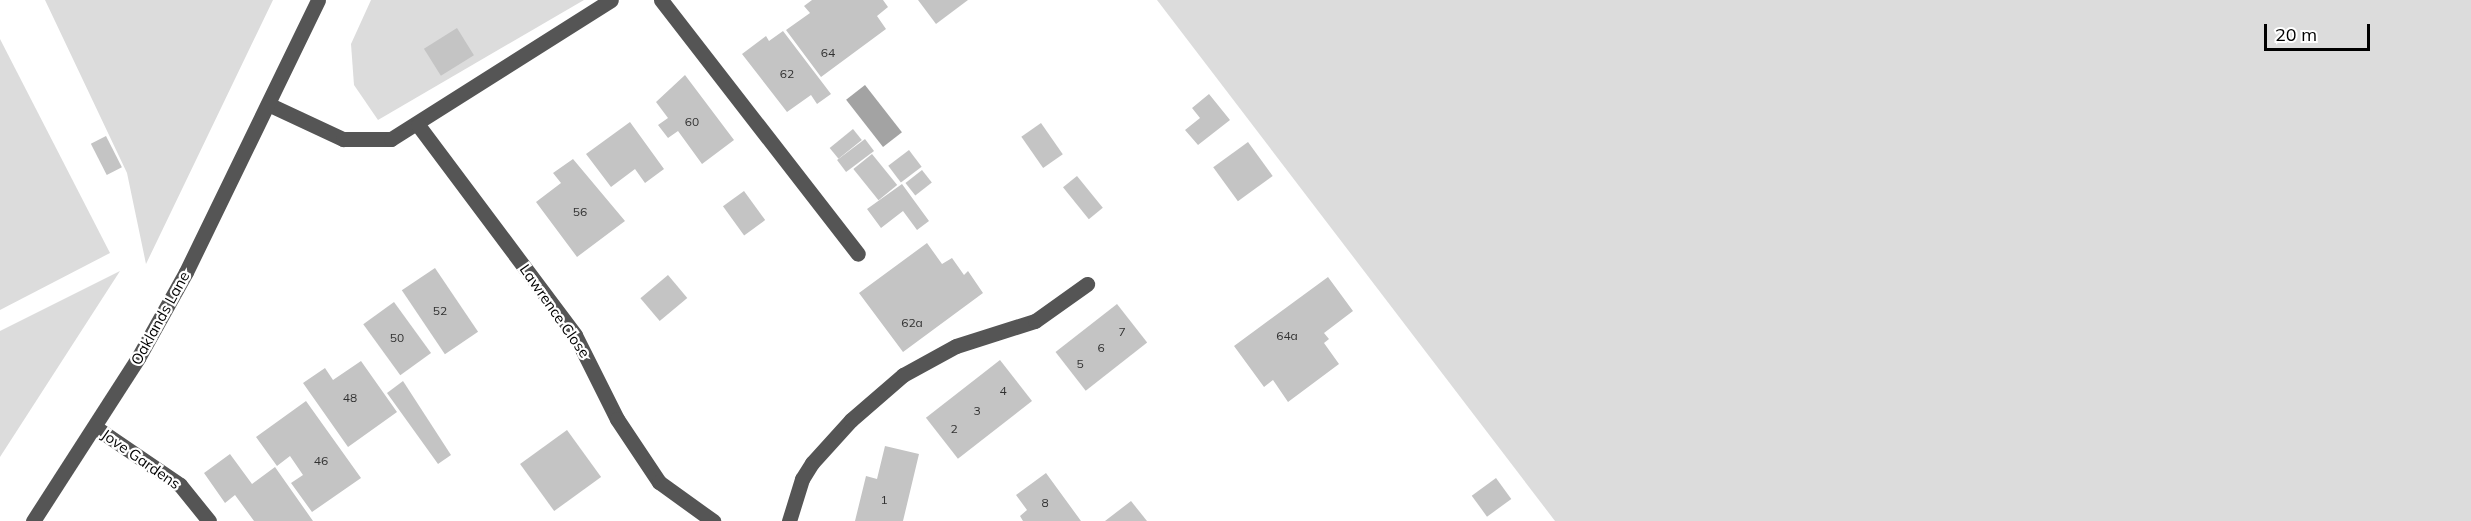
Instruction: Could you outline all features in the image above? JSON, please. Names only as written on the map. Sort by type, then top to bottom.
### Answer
[{"type":"street","name":"Oaklands Lane","points":[[33,521],[95,427],[186,272],[270,105],[318,0]]},
{"type":"street","points":[[270,105],[356,141],[391,139],[418,125],[611,0]]},
{"type":"street","points":[[661,0],[858,254]]},
{"type":"street","name":"Lawrence Close","points":[[418,125],[575,335],[617,419],[652,472],[677,499],[712,521]]},
{"type":"street","points":[[789,521],[802,479],[812,463],[850,420],[903,375],[957,345],[1035,321],[1087,284]]},
{"type":"street","name":"Jove Gardens","points":[[95,427],[180,485],[209,521]]},
{"type":"shaded area","points":[[45,0],[273,0],[146,264],[127,173]]},
{"type":"shaded area","points":[[371,0],[584,0],[378,120],[354,85],[351,44]]},
{"type":"shaded area","points":[[1157,0],[2471,0],[2471,521],[1555,521]]},
{"type":"shaded area","points":[[0,39],[110,253],[0,310]]},
{"type":"shaded area","points":[[865,85],[902,132],[883,147],[846,100]]},
{"type":"shaded area","points":[[120,271],[0,457],[0,331]]},
{"type":"building","points":[[812,0],[883,0],[888,7],[877,16],[886,29],[821,77],[786,30],[810,13],[804,6]]},
{"type":"building","points":[[918,0],[968,0],[936,24]]},
{"type":"building","points":[[457,28],[474,55],[441,76],[424,49]]},
{"type":"building","points":[[783,31],[831,94],[817,104],[811,95],[787,112],[742,54],[766,36],[769,41]]},
{"type":"building","points":[[685,75],[734,140],[702,164],[678,131],[668,138],[658,125],[668,118],[656,102]]},
{"type":"building","points":[[1209,94],[1230,120],[1198,145],[1185,130],[1200,118],[1192,108]]},
{"type":"building","points":[[630,122],[664,169],[645,183],[635,169],[611,187],[586,154]]},
{"type":"building","points":[[1041,123],[1063,154],[1043,168],[1021,137]]},
{"type":"building","points":[[853,129],[862,140],[838,159],[830,148]]},
{"type":"building","points":[[106,136],[122,167],[107,175],[91,144]]},
{"type":"building","points":[[865,139],[874,151],[846,172],[837,160]]},
{"type":"building","points":[[1248,142],[1273,176],[1238,201],[1213,167]]},
{"type":"building","points":[[909,150],[922,167],[901,182],[888,166]]},
{"type":"building","points":[[872,154],[897,185],[879,200],[853,169]]},
{"type":"building","points":[[573,159],[625,221],[577,257],[536,202],[561,183],[553,173]]},
{"type":"building","points":[[922,170],[932,183],[915,196],[905,183]]},
{"type":"building","points":[[1077,176],[1103,208],[1089,219],[1063,187]]},
{"type":"building","points":[[902,184],[929,221],[917,230],[903,211],[881,228],[867,209]]},
{"type":"building","points":[[744,191],[765,220],[744,235],[723,206]]},
{"type":"building","points":[[927,243],[942,264],[952,258],[964,275],[968,271],[983,293],[903,352],[859,293]]},
{"type":"building","points":[[435,268],[478,332],[445,354],[402,290]]},
{"type":"building","points":[[668,275],[687,298],[660,321],[640,298]]},
{"type":"building","points":[[1328,277],[1353,311],[1324,333],[1329,339],[1324,343],[1339,364],[1288,402],[1273,380],[1264,387],[1234,346]]},
{"type":"building","points":[[394,302],[431,353],[400,375],[363,324]]},
{"type":"building","points":[[1117,304],[1147,343],[1086,391],[1056,352]]},
{"type":"building","points":[[1000,360],[1032,401],[958,459],[926,418]]},
{"type":"building","points":[[361,361],[397,412],[348,447],[303,383],[325,368],[333,380]]},
{"type":"building","points":[[403,381],[451,455],[438,464],[387,393]]},
{"type":"building","points":[[306,401],[361,478],[312,512],[291,483],[303,475],[290,456],[277,466],[256,437]]},
{"type":"building","points":[[567,430],[601,477],[554,511],[520,464]]},
{"type":"building","points":[[885,446],[919,454],[903,521],[855,521],[866,476],[877,479]]},
{"type":"building","points":[[230,454],[252,484],[275,467],[313,521],[254,521],[235,495],[225,503],[204,473]]},
{"type":"building","points":[[1046,473],[1081,521],[1023,521],[1020,516],[1027,510],[1016,495]]},
{"type":"building","points":[[1496,478],[1511,499],[1487,517],[1472,496]]},
{"type":"building","points":[[1131,501],[1147,521],[1105,521]]}]
